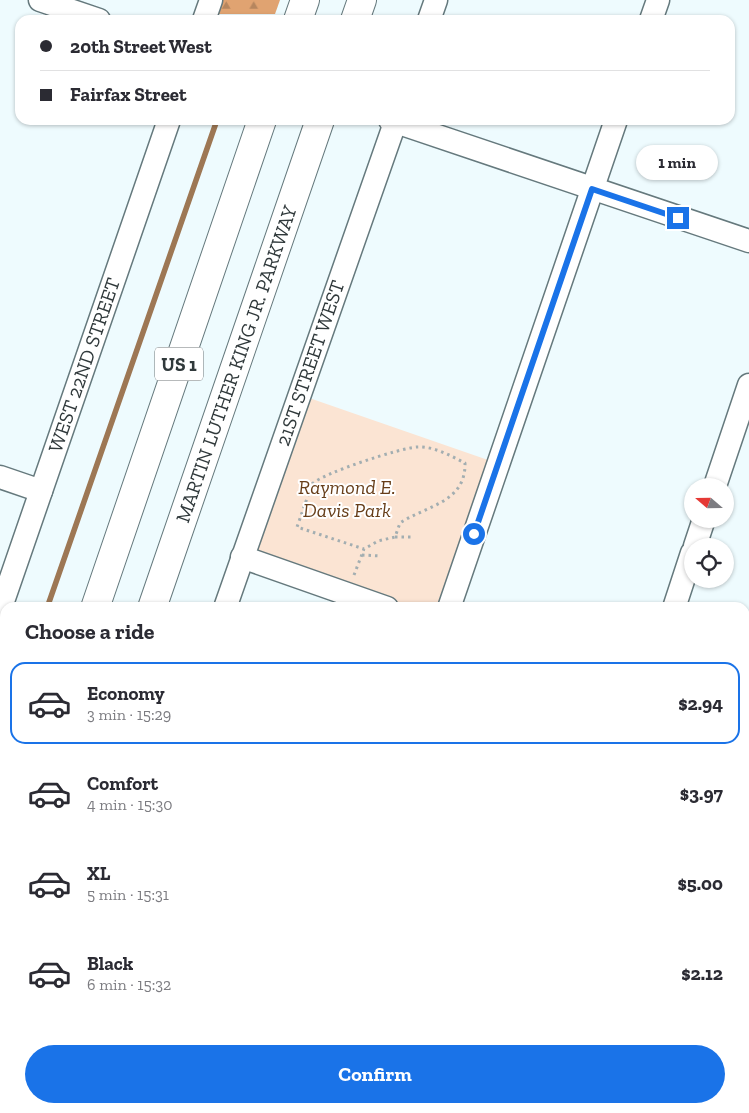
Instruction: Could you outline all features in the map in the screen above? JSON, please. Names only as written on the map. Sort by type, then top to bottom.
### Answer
[{"type":"highway","points":[[300,15],[305,0]]},
{"type":"highway","points":[[357,15],[362,0]]},
{"type":"highway","name":"US 1","points":[[98,602],[260,125]]},
{"type":"highway","name":"MARTIN LUTHER KING JR. PARKWAY","points":[[154,602],[318,125]]},
{"type":"street","points":[[40,0],[84,15]]},
{"type":"street","points":[[206,15],[211,0]]},
{"type":"street","points":[[432,15],[436,0]]},
{"type":"street","points":[[653,15],[658,0]]},
{"type":"street","name":"WEST 22ND STREET","points":[[3,602],[167,125]]},
{"type":"street","name":"21ST STREET WEST","points":[[227,602],[393,125]]},
{"type":"street","points":[[406,125],[749,242]]},
{"type":"street","points":[[451,602],[614,125]]},
{"type":"street","points":[[718,478],[749,385]]},
{"type":"street","points":[[0,477],[41,491]]},
{"type":"street","points":[[242,557],[370,602]]},
{"type":"street","points":[[676,602],[684,577]]},
{"type":"path","points":[[364,549],[297,527],[315,480],[342,469],[418,447],[443,452],[465,463],[465,475],[459,487],[448,499],[400,524],[394,537]]},
{"type":"path","points":[[352,580],[364,549],[378,541],[394,537],[412,538]]},
{"type":"path","points":[[362,555],[380,556]]},
{"type":"green space","points":[[223,0],[280,0],[275,14],[218,14]]},
{"type":"green space","name":"Raymond E. Davis Park","points":[[292,392],[488,460],[441,602],[394,602],[235,547]]},
{"type":"waterway","points":[[49,602],[215,125]]},
{"type":"route","points":[[474,534],[592,189],[678,218]]}]
